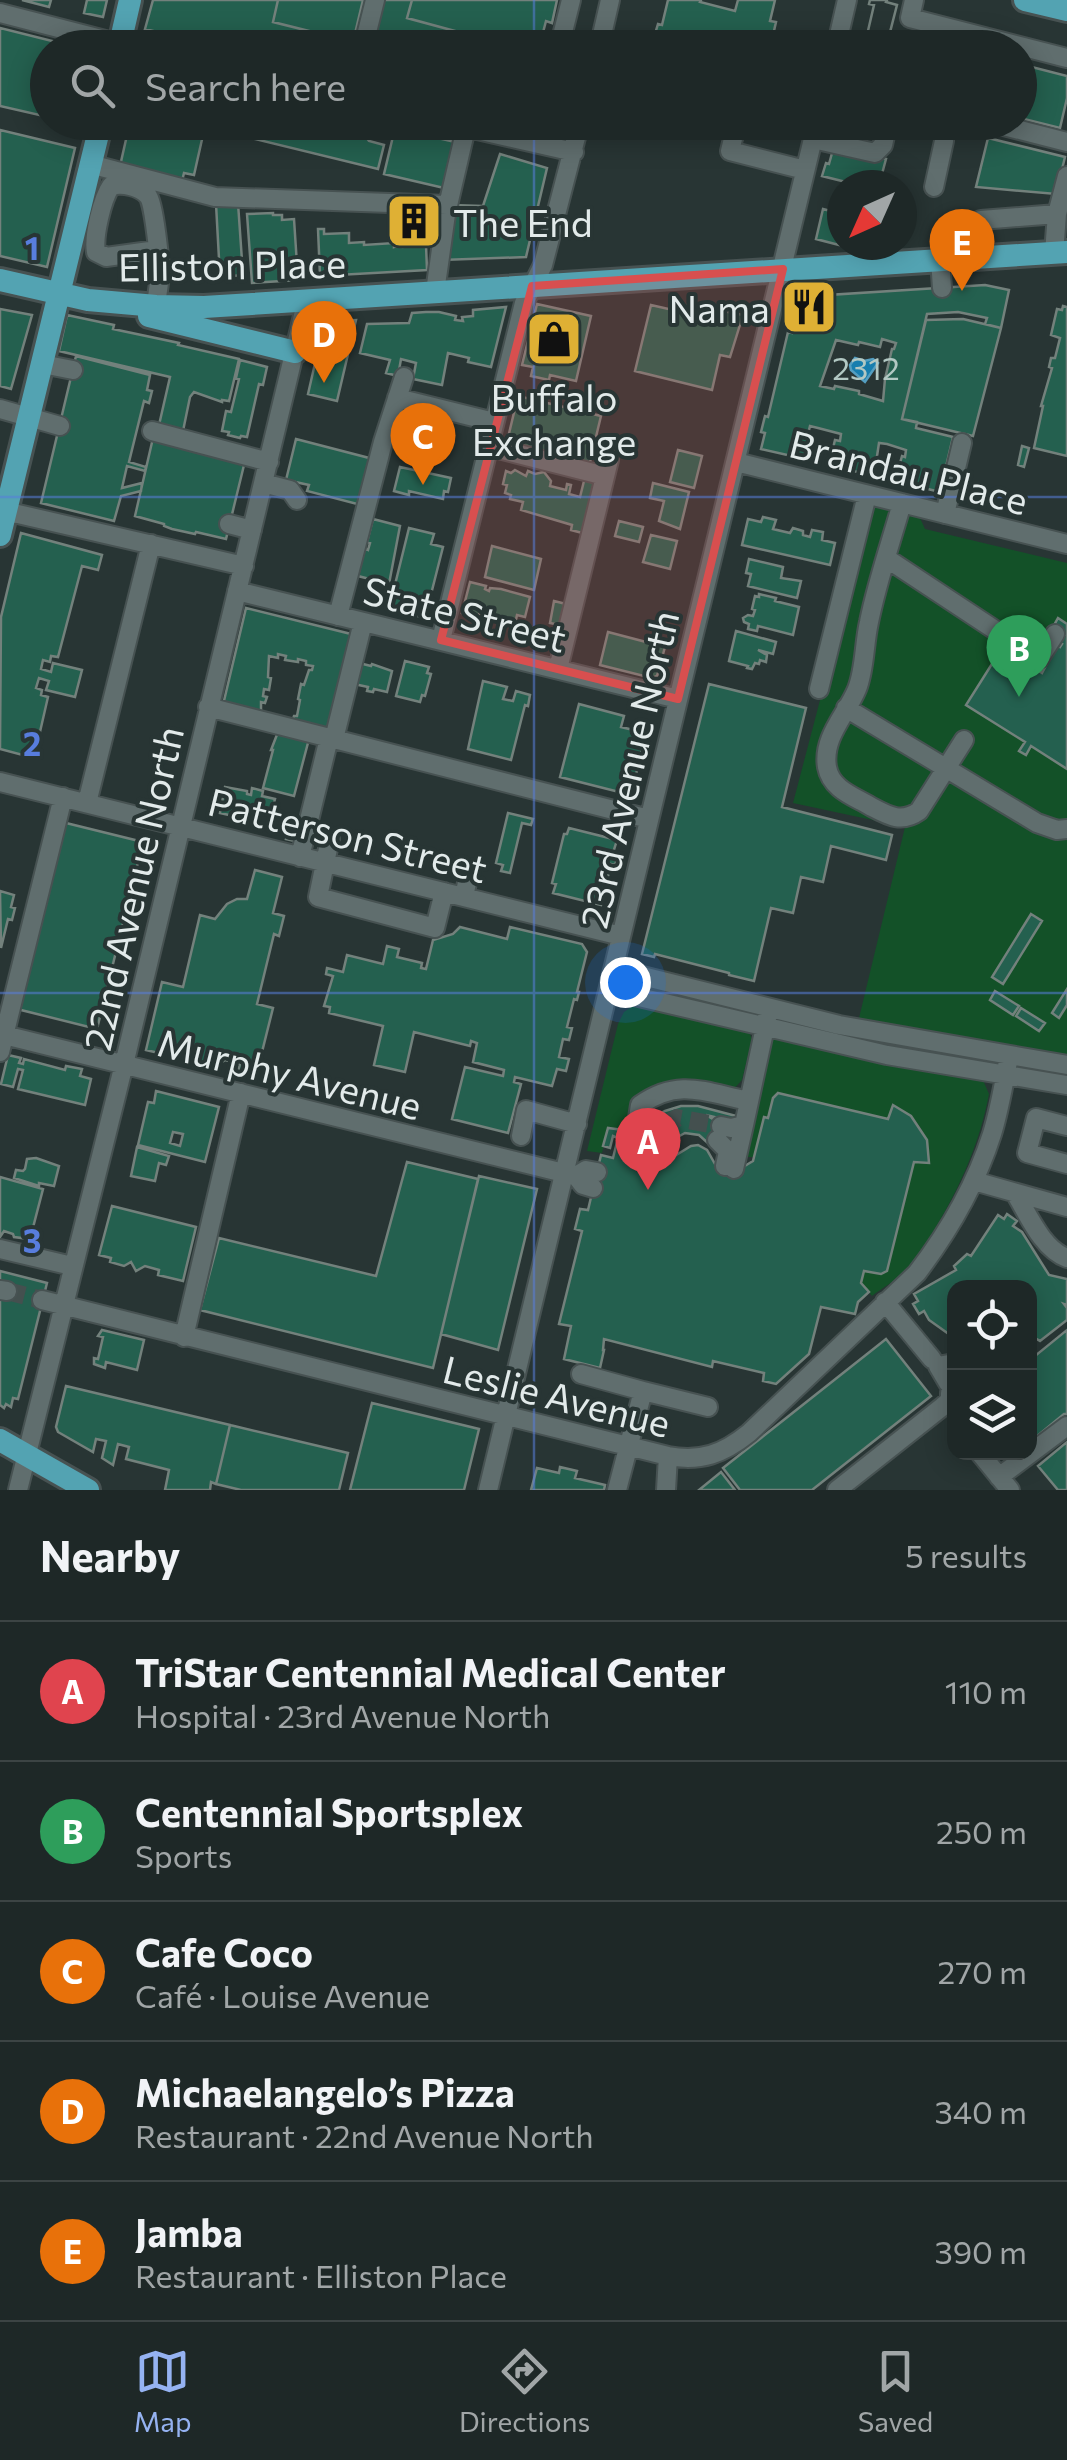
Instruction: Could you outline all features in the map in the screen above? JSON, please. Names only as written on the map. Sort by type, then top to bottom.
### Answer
[{"type":"main road","points":[[127,30],[130,0]]},
{"type":"main road","points":[[1025,0],[1058,6]]},
{"type":"main road","points":[[2,520],[96,140]]},
{"type":"main road","name":"Elliston Place","points":[[0,280],[88,300],[156,306],[234,306],[1060,252]]},
{"type":"main road","points":[[88,300],[295,352]]},
{"type":"main road","points":[[0,1440],[88,1490]]},
{"type":"street","points":[[362,30],[375,0]]},
{"type":"street","points":[[564,30],[575,0],[610,4],[604,30]]},
{"type":"street","points":[[840,30],[847,0]]},
{"type":"street","points":[[914,0],[910,18],[957,30]]},
{"type":"street","points":[[0,13],[64,30]]},
{"type":"street","points":[[1037,50],[1067,58]]},
{"type":"street","points":[[1037,134],[1067,142]]},
{"type":"street","points":[[435,292],[448,205],[463,140]]},
{"type":"street","points":[[520,140],[574,152]]},
{"type":"street","points":[[441,640],[524,303],[543,265],[576,140]]},
{"type":"street","points":[[732,140],[730,151],[806,170]]},
{"type":"street","name":"23rd Avenue North","points":[[488,1490],[571,1175],[577,1124],[813,140]]},
{"type":"street","points":[[835,140],[871,153],[878,151],[884,140]]},
{"type":"street","points":[[934,186],[944,141]]},
{"type":"street","points":[[90,164],[215,197],[448,205]]},
{"type":"street","points":[[1060,252],[1058,214],[1067,176]]},
{"type":"street","points":[[156,306],[160,272],[151,201],[138,189],[121,184],[111,186],[105,195],[94,247],[98,254],[106,257],[157,250]]},
{"type":"street","points":[[969,258],[981,220],[1058,214]]},
{"type":"street","points":[[940,260],[942,288]]},
{"type":"street","name":"22nd Avenue North","points":[[18,1490],[124,1066],[307,299]]},
{"type":"street","points":[[42,364],[73,370]]},
{"type":"street","points":[[338,616],[404,378]]},
{"type":"street","points":[[398,398],[494,422]]},
{"type":"street","points":[[0,409],[60,426]]},
{"type":"street","points":[[152,430],[269,462]]},
{"type":"street","points":[[944,514],[962,443]]},
{"type":"street","points":[[488,446],[607,468],[558,669]]},
{"type":"street","name":"Brandau Place","points":[[736,462],[1067,544]]},
{"type":"street","points":[[263,484],[290,490],[297,500]]},
{"type":"street","points":[[818,689],[866,495]]},
{"type":"street","points":[[902,503],[868,624],[862,676],[830,741],[826,760],[831,781],[890,817],[916,814],[964,740]]},
{"type":"street","points":[[2,520],[152,544],[244,566]]},
{"type":"street","points":[[229,524],[252,530]]},
{"type":"street","points":[[87,803],[152,544]]},
{"type":"street","points":[[886,558],[1039,659],[1056,634]]},
{"type":"street","name":"State Street","points":[[238,591],[678,699]]},
{"type":"street","points":[[300,856],[363,622]]},
{"type":"street","points":[[208,707],[649,819]]},
{"type":"street","points":[[846,708],[1036,823],[1067,829]]},
{"type":"street","name":"Patterson Street","points":[[0,782],[621,936]]},
{"type":"street","points":[[1,1041],[63,797]]},
{"type":"street","points":[[330,839],[318,896],[435,928],[444,892]]},
{"type":"street","points":[[464,897],[470,873]]},
{"type":"street","points":[[614,968],[887,1055],[1008,1065],[1067,1065]]},
{"type":"street","points":[[609,990],[767,1016]]},
{"type":"street","points":[[744,1125],[719,1133],[730,1168],[744,1125],[767,1016]]},
{"type":"street","name":"Murphy Avenue","points":[[1,1041],[518,1147],[571,1175]]},
{"type":"street","points":[[1008,1065],[1067,1085]]},
{"type":"street","name":"Leslie Avenue","points":[[42,1300],[668,1456],[694,1459],[736,1443],[917,1273],[974,1181],[993,1132],[1008,1065]]},
{"type":"street","points":[[642,1126],[638,1118],[640,1105],[661,1092],[697,1088],[749,1101]]},
{"type":"street","points":[[184,1336],[241,1093]]},
{"type":"street","points":[[518,1147],[526,1110],[577,1124]]},
{"type":"street","points":[[1067,1126],[1036,1118],[1027,1153],[1067,1164]]},
{"type":"street","points":[[571,1175],[583,1185],[595,1180]]},
{"type":"street","points":[[974,1181],[1067,1207]]},
{"type":"street","points":[[1015,1192],[1047,1243],[1067,1258]]},
{"type":"street","points":[[0,1248],[72,1266]]},
{"type":"street","points":[[885,1302],[932,1359]]},
{"type":"street","points":[[947,1364],[938,1366],[947,1391]]},
{"type":"street","points":[[581,1374],[708,1407]]},
{"type":"street","points":[[617,1490],[643,1391]]},
{"type":"street","points":[[836,1490],[947,1399]]},
{"type":"street","points":[[985,1460],[1004,1484],[1067,1426]]},
{"type":"street","points":[[666,1490],[668,1456]]},
{"type":"highlighted area","points":[[783,269],[678,699],[441,640],[532,286]]},
{"type":"green space","points":[[871,506],[920,518],[925,529],[1067,563],[1067,1057],[859,1018],[905,827],[793,803]]},
{"type":"green space","points":[[635,1005],[748,1030],[752,1039],[742,1080],[732,1091],[660,1088],[639,1127],[628,1131],[608,1128],[602,1153],[587,1151],[618,1024],[624,1012]]},
{"type":"green space","points":[[774,1037],[983,1080],[989,1094],[968,1163],[936,1227],[909,1267],[872,1296],[861,1283],[864,1271],[887,1271],[914,1162],[929,1163],[925,1136],[910,1115],[894,1105],[888,1119],[778,1093],[768,1118],[764,1117],[754,1157],[742,1157]]},
{"type":"water","points":[[855,358],[878,363],[865,382],[851,370]]},
{"type":"building","points":[[22,0],[51,0],[49,7]]},
{"type":"building","points":[[87,0],[107,0],[103,17],[84,13]]},
{"type":"building","points":[[153,0],[278,0],[273,22],[305,30],[149,30],[145,29]]},
{"type":"building","points":[[278,0],[363,0],[356,30],[305,30],[273,22]]},
{"type":"building","points":[[383,0],[412,0],[407,18],[451,30],[376,30]]},
{"type":"building","points":[[412,0],[557,0],[552,23],[546,21],[544,30],[451,30],[407,18]]},
{"type":"building","points":[[668,0],[701,0],[735,11],[738,0],[775,0],[770,21],[776,22],[774,30],[656,30],[658,24],[662,25]]},
{"type":"building","points":[[870,0],[887,0],[897,5],[891,30],[868,30],[874,5],[869,4]]},
{"type":"building","points":[[870,0],[887,0],[897,5],[891,30],[868,30],[874,5],[869,4]]},
{"type":"building","points":[[0,28],[30,36],[30,113],[0,106]]},
{"type":"building","points":[[1037,68],[1067,76],[1060,128],[1037,122]]},
{"type":"building","points":[[0,130],[75,148],[47,267],[0,256]]},
{"type":"building","points":[[126,140],[202,140],[194,175],[184,173],[182,181],[120,166]]},
{"type":"building","points":[[259,140],[368,140],[384,145],[378,169]]},
{"type":"building","points":[[392,140],[455,142],[444,188],[384,174]]},
{"type":"building","points":[[988,140],[1065,157],[1056,194],[976,187]]},
{"type":"building","points":[[834,146],[886,159],[883,170],[827,170],[827,177],[822,176],[826,163],[829,164]]},
{"type":"building","points":[[500,154],[547,168],[526,257],[442,260],[452,205],[483,206]]},
{"type":"building","points":[[238,203],[243,275],[220,277],[216,204]]},
{"type":"building","name":"The End","points":[[391,209],[435,213],[437,233],[392,230]]},
{"type":"building","points":[[823,209],[827,210],[827,242],[816,239]]},
{"type":"building","points":[[247,214],[282,215],[282,220],[294,219],[298,280],[252,283]]},
{"type":"building","points":[[318,229],[324,229],[324,234],[349,233],[349,243],[426,245],[427,270],[320,276]]},
{"type":"building","points":[[985,285],[1009,290],[1001,328],[985,324],[987,318],[958,312],[927,314],[902,419],[917,422],[916,428],[953,437],[940,492],[895,481],[906,450],[887,444],[879,443],[874,476],[829,465],[835,440],[840,441],[841,434],[810,426],[805,459],[761,449],[765,433],[761,432],[788,332],[792,333],[797,310],[808,317],[816,314],[818,306],[813,296]],"holes":[[[882,339],[896,343],[883,401],[859,391],[820,386],[836,340],[880,347]]]},
{"type":"building","points":[[809,299],[818,308],[809,317],[800,308]]},
{"type":"building","points":[[537,304],[591,316],[576,381],[550,375],[549,380],[531,376],[533,367],[522,365]]},
{"type":"building","points":[[688,304],[743,315],[730,357],[720,355],[712,390],[635,371],[651,305],[686,313]]},
{"type":"building","points":[[506,307],[491,367],[448,353],[442,385],[413,379],[416,363],[401,359],[398,376],[386,373],[390,360],[360,353],[367,324],[409,323],[412,313],[426,312],[456,316],[455,320],[463,321],[462,317],[473,316],[473,310]]},
{"type":"building","points":[[1067,307],[1067,456],[1034,448],[1051,358],[1055,358],[1060,338],[1051,335],[1057,309],[1062,310]]},
{"type":"building","points":[[0,309],[32,315],[11,389],[0,386]]},
{"type":"building","points":[[67,315],[239,359],[229,401],[194,392],[183,431],[159,425],[170,377],[59,351]]},
{"type":"building","points":[[963,319],[1001,328],[973,436],[902,419],[926,320]]},
{"type":"building","points":[[356,320],[337,401],[308,394],[319,346],[310,344],[315,322]]},
{"type":"building","points":[[76,356],[150,375],[147,390],[152,391],[149,403],[144,401],[129,462],[146,467],[145,471],[127,466],[122,488],[142,483],[141,491],[121,496],[114,521],[41,503]]},
{"type":"building","points":[[240,360],[267,367],[263,385],[259,384],[247,437],[240,438],[222,431],[226,411],[231,412]]},
{"type":"building","points":[[518,396],[601,416],[589,466],[506,446]]},
{"type":"building","points":[[153,438],[245,461],[226,539],[172,529],[135,516]]},
{"type":"building","points":[[296,439],[373,459],[361,505],[307,491],[309,485],[286,480]]},
{"type":"building","points":[[1022,446],[1029,448],[1024,467],[1018,465]]},
{"type":"building","points":[[678,450],[702,456],[694,488],[670,482]]},
{"type":"building","points":[[400,467],[451,478],[448,492],[444,491],[443,499],[394,491]]},
{"type":"building","points":[[515,470],[526,476],[528,471],[544,472],[550,486],[566,490],[567,484],[571,485],[569,494],[580,497],[585,477],[598,480],[586,534],[571,530],[572,525],[521,510],[523,502],[510,499],[511,495],[505,493],[507,485],[503,484],[506,471]]},
{"type":"building","points":[[653,483],[689,492],[680,529],[659,521],[664,501],[650,498]]},
{"type":"building","points":[[763,517],[776,520],[773,529],[790,533],[793,528],[810,537],[812,530],[823,532],[822,540],[835,543],[830,565],[742,545],[748,519],[761,522]]},
{"type":"building","points":[[373,519],[400,526],[389,584],[358,576],[363,553],[370,543],[367,542]]},
{"type":"building","points":[[619,521],[643,527],[639,542],[615,536]]},
{"type":"building","points":[[409,528],[434,534],[431,544],[443,547],[425,618],[389,609]]},
{"type":"building","points":[[21,533],[102,555],[98,570],[82,566],[58,657],[51,656],[50,662],[43,660],[41,669],[51,672],[53,663],[82,670],[75,697],[46,690],[49,681],[39,678],[36,688],[48,697],[34,758],[0,749],[1,617]]},
{"type":"building","points":[[651,535],[677,541],[670,569],[643,562]]},
{"type":"building","points":[[492,546],[541,559],[534,590],[485,577]]},
{"type":"building","points":[[749,559],[783,567],[781,578],[801,581],[797,598],[748,586]]},
{"type":"building","points":[[470,582],[486,586],[489,591],[501,589],[530,597],[525,617],[517,615],[515,624],[494,620],[480,612],[478,617],[462,613]]},
{"type":"building","points":[[755,596],[799,607],[793,635],[758,626],[757,631],[748,629],[743,618],[753,616]]},
{"type":"building","points":[[554,601],[570,605],[565,626],[550,623]]},
{"type":"building","points":[[246,608],[351,634],[329,730],[292,722],[297,716],[301,684],[304,685],[313,666],[298,659],[285,660],[286,656],[278,654],[278,658],[269,656],[271,678],[269,690],[264,689],[263,696],[267,697],[265,703],[261,702],[261,714],[223,705]]},
{"type":"building","points":[[1058,618],[1067,624],[1067,769],[1031,746],[1026,755],[1019,751],[1025,742],[966,705],[1002,648],[1042,673],[1065,634],[1053,627]]},
{"type":"building","points":[[736,631],[776,642],[773,654],[758,650],[767,655],[766,662],[760,660],[752,669],[729,661]]},
{"type":"building","points":[[608,632],[665,647],[657,676],[600,665]]},
{"type":"building","points":[[405,661],[429,667],[427,673],[431,674],[420,702],[396,696]]},
{"type":"building","points":[[359,663],[392,671],[387,692],[367,691],[368,687],[354,684]]},
{"type":"building","points":[[483,681],[507,687],[503,699],[513,701],[516,691],[530,695],[511,760],[468,749]]},
{"type":"building","points":[[709,684],[806,708],[782,807],[892,835],[886,860],[831,846],[823,882],[801,877],[793,913],[771,908],[754,981],[655,954],[642,954]]},
{"type":"building","points":[[579,704],[624,716],[621,727],[646,733],[631,795],[560,777]]},
{"type":"building","points":[[278,732],[309,739],[294,796],[263,788]]},
{"type":"building","points":[[225,787],[251,795],[252,788],[263,791],[262,796],[275,799],[272,810],[263,808],[256,821],[220,813]]},
{"type":"building","points":[[508,813],[533,819],[531,825],[522,823],[510,873],[501,871],[503,865],[496,863]]},
{"type":"building","points":[[62,822],[143,842],[97,1029],[17,1009]]},
{"type":"building","points":[[290,824],[302,827],[299,842],[286,839]]},
{"type":"building","points":[[569,828],[617,840],[613,853],[618,855],[615,865],[611,864],[601,905],[553,893],[564,834]]},
{"type":"building","points":[[255,870],[282,877],[273,913],[284,916],[279,936],[274,934],[257,1004],[273,1008],[256,1076],[238,1072],[240,1064],[225,1060],[210,1071],[194,1067],[183,1050],[165,1045],[163,1054],[146,1050],[162,982],[183,987],[200,915],[215,919],[227,904],[247,899]]},
{"type":"building","points":[[0,891],[14,895],[11,907],[15,908],[1,948]]},
{"type":"building","points":[[1031,914],[1042,921],[1003,984],[992,977]]},
{"type":"building","points":[[460,927],[507,939],[510,927],[582,944],[587,952],[567,1027],[572,1028],[569,1040],[563,1039],[559,1057],[569,1059],[566,1071],[557,1069],[552,1086],[515,1077],[514,1082],[521,1084],[508,1133],[452,1119],[465,1067],[503,1076],[504,1070],[473,1062],[477,1043],[471,1041],[470,1046],[414,1032],[405,1072],[374,1065],[383,1026],[329,1013],[330,1007],[324,1006],[333,976],[326,974],[327,968],[343,972],[347,955],[383,964],[387,946],[399,949],[397,957],[422,963],[421,968],[426,969],[433,940],[453,934]]},
{"type":"building","points":[[1067,989],[1067,1005],[1059,1018],[1052,1013]]},
{"type":"building","points":[[995,991],[1019,1006],[1013,1015],[990,1000]]},
{"type":"building","points":[[1021,1008],[1045,1023],[1039,1031],[1016,1016]]},
{"type":"building","points":[[8,1055],[21,1058],[19,1063],[23,1064],[24,1059],[65,1070],[66,1066],[82,1069],[80,1076],[91,1079],[85,1105],[18,1089],[23,1070],[18,1069],[13,1087],[1,1084]]},
{"type":"building","points":[[156,1091],[219,1107],[205,1162],[138,1145],[148,1102],[154,1103]],"holes":[[[173,1132],[183,1134],[180,1146],[170,1143]]]},
{"type":"building","points":[[778,1093],[888,1119],[893,1105],[911,1116],[927,1140],[929,1163],[914,1162],[887,1271],[864,1271],[861,1283],[869,1292],[858,1302],[855,1314],[821,1307],[809,1354],[776,1384],[763,1381],[764,1373],[713,1361],[712,1367],[604,1339],[600,1368],[564,1359],[571,1326],[559,1324],[582,1231],[575,1229],[580,1209],[588,1210],[601,1155],[613,1158],[618,1138],[613,1136],[610,1148],[603,1146],[608,1128],[630,1131],[681,1106],[698,1106],[736,1116],[735,1122],[706,1115],[728,1134],[710,1145],[699,1135],[685,1133],[624,1161],[655,1168],[698,1145],[707,1150],[715,1164],[738,1170],[753,1161],[764,1117],[768,1118]]},
{"type":"building","points":[[137,1147],[169,1156],[166,1165],[159,1163],[155,1181],[131,1176]]},
{"type":"building","points":[[27,1159],[59,1166],[54,1186],[14,1178],[16,1170],[25,1169]]},
{"type":"building","points":[[407,1162],[478,1179],[433,1368],[200,1310],[219,1238],[376,1276]]},
{"type":"building","points":[[479,1176],[537,1189],[498,1350],[441,1334]]},
{"type":"building","points":[[0,1177],[43,1189],[30,1239],[4,1231],[0,1237]]},
{"type":"building","points":[[112,1206],[196,1227],[183,1281],[158,1275],[159,1270],[145,1266],[136,1271],[131,1262],[124,1266],[99,1255]]},
{"type":"building","points":[[1007,1214],[1017,1221],[1013,1226],[1022,1232],[1049,1275],[1067,1279],[1067,1320],[1040,1341],[1037,1339],[1037,1280],[947,1280],[947,1333],[929,1320],[924,1311],[919,1314],[913,1304],[918,1301],[914,1294],[956,1270],[954,1266],[967,1254],[971,1256],[998,1215],[1004,1219]]},
{"type":"building","points":[[0,1271],[47,1283],[18,1399],[13,1398],[11,1407],[6,1404],[4,1408],[0,1405]]},
{"type":"building","points":[[102,1330],[144,1340],[137,1370],[106,1362],[105,1368],[94,1364]]},
{"type":"building","points":[[1067,1330],[1067,1414],[1037,1436],[1037,1370],[1037,1354]]},
{"type":"building","points":[[886,1339],[931,1396],[812,1490],[740,1490],[723,1468]]},
{"type":"building","points":[[66,1386],[230,1425],[216,1484],[211,1482],[210,1490],[165,1490],[169,1470],[126,1459],[129,1447],[118,1444],[113,1465],[102,1458],[106,1441],[96,1439],[93,1452],[58,1432]]},
{"type":"building","points":[[372,1403],[479,1429],[464,1490],[350,1490]]},
{"type":"building","points":[[230,1425],[348,1453],[339,1490],[241,1490],[216,1484]]},
{"type":"building","points":[[1067,1442],[1067,1490],[1058,1490],[1038,1466]]},
{"type":"building","points":[[560,1467],[577,1471],[575,1478],[605,1485],[604,1490],[531,1490],[537,1468],[559,1473]]},
{"type":"building","points":[[721,1472],[735,1490],[699,1490]]},
{"type":"tunnel","points":[[642,1125],[654,1132],[677,1118],[721,1126]]},
{"type":"tunnel","points":[[7,1291],[42,1300]]},
{"type":"place","name":"The End","points":[[414,221]]},
{"type":"place","name":"Jamba","points":[[962,291]]},
{"type":"place","name":"Nama","points":[[809,307]]},
{"type":"place","name":"Buffalo Exchange","points":[[554,339]]},
{"type":"place","name":"Michaelangelo’s Pizza","points":[[324,383]]},
{"type":"place","name":"Cafe Coco","points":[[423,485]]},
{"type":"place","name":"Centennial Sportsplex","points":[[1019,697]]},
{"type":"place","name":"TriStar Centennial Medical Center","points":[[648,1190]]}]
